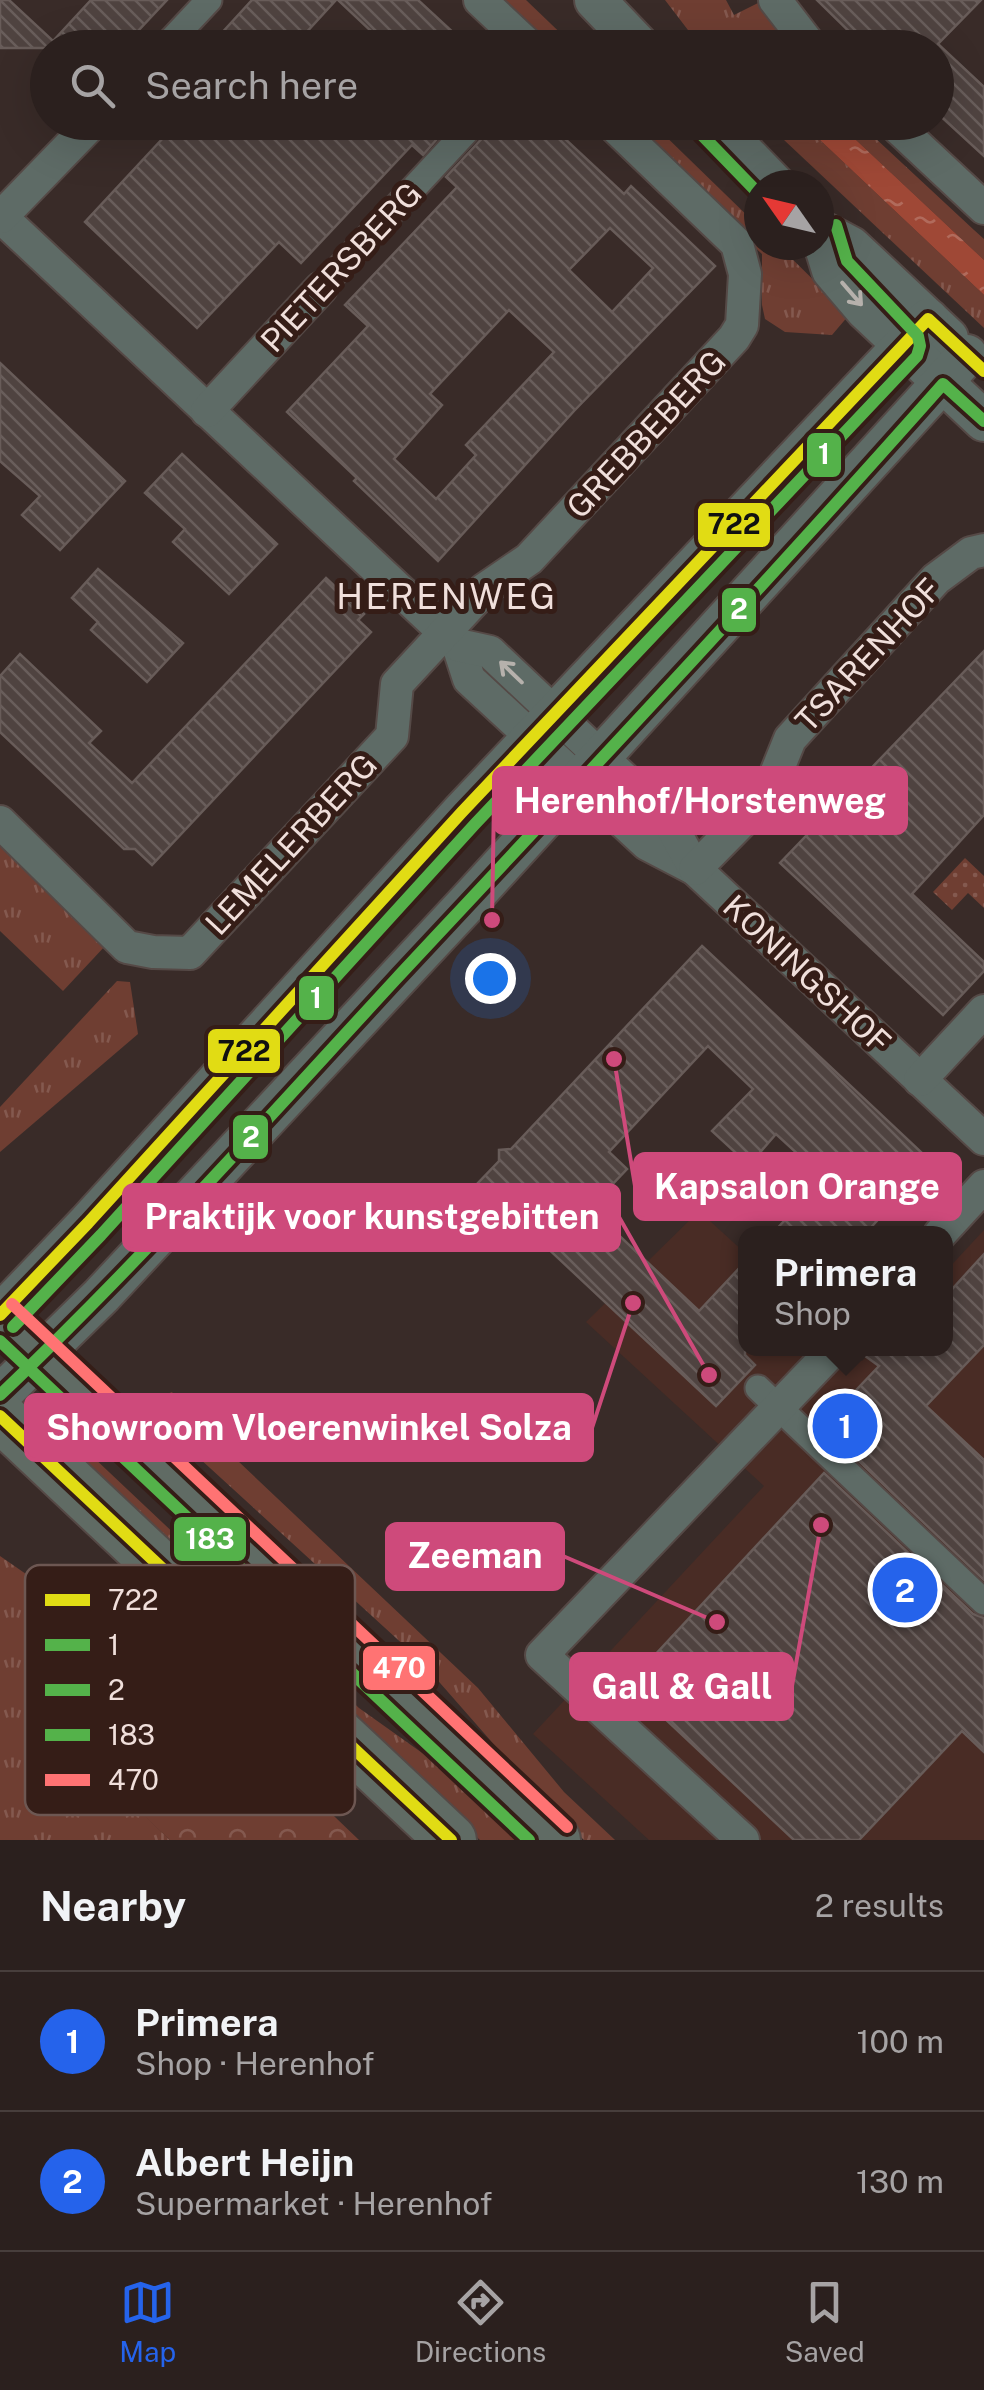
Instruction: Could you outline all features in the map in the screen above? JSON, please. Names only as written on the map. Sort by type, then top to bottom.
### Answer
[{"type":"main road","points":[[0,1316],[263,1565]]},
{"type":"main road","points":[[0,1416],[158,1565]]},
{"type":"main road","points":[[355,1651],[556,1840]]},
{"type":"main road","points":[[355,1750],[451,1840]]},
{"type":"street","points":[[181,30],[209,0]]},
{"type":"street","points":[[480,0],[512,30]]},
{"type":"street","points":[[595,0],[624,30]]},
{"type":"street","points":[[775,0],[798,30]]},
{"type":"street","points":[[75,140],[1,217],[451,638],[490,652],[544,726]]},
{"type":"street","name":"PIETERSBERG","points":[[207,410],[457,140]]},
{"type":"street","name":"GREBBEBERG","points":[[451,638],[485,590],[529,560],[742,325],[744,274],[737,244],[629,140]]},
{"type":"street","points":[[731,140],[760,170]]},
{"type":"street","points":[[911,140],[984,208]]},
{"type":"street","points":[[829,260],[832,270],[964,370],[984,420]]},
{"type":"street","points":[[0,1316],[544,726],[916,332]]},
{"type":"street","points":[[0,1395],[41,1357],[964,370]]},
{"type":"street","name":"TSARENHOF","points":[[694,869],[767,796],[790,739],[936,579],[971,553],[984,550]]},
{"type":"street","name":"LEMELERBERG","points":[[0,822],[126,947],[190,953],[392,736],[398,684],[451,638]]},
{"type":"street","name":"KONINGSHOF","points":[[544,726],[591,770],[648,844],[694,869],[984,1139]]},
{"type":"street","name":"KONINGSHOF","points":[[920,1080],[984,1011]]},
{"type":"street","points":[[947,1226],[984,1186]]},
{"type":"street","points":[[743,1840],[542,1655],[769,1398],[824,1356]]},
{"type":"street","points":[[769,1398],[984,1602]]},
{"type":"shaded area","points":[[699,1211],[738,1247],[738,1356],[857,1356],[862,1361],[867,1356],[953,1356],[953,1263],[984,1230],[984,1840],[649,1840],[533,1734],[764,1486],[586,1322]]},
{"type":"green space","points":[[491,0],[526,0],[557,30],[524,30]]},
{"type":"green space","points":[[665,0],[726,0],[734,15],[758,3],[779,30],[688,30]]},
{"type":"green space","points":[[640,140],[669,140],[744,212],[744,237]]},
{"type":"green space","points":[[784,140],[820,140],[984,295],[984,328],[834,187],[834,170],[816,170]]},
{"type":"green space","points":[[856,140],[877,140],[984,239],[984,260]]},
{"type":"green space","points":[[762,260],[793,260],[849,315],[832,335],[785,332],[765,319]]},
{"type":"green space","points":[[0,846],[106,945],[63,991],[0,931]]},
{"type":"green space","points":[[965,858],[984,876],[984,908],[968,893],[952,910],[933,892]]},
{"type":"green space","points":[[117,981],[130,982],[138,1034],[0,1152],[0,1107]]},
{"type":"green space","points":[[172,1392],[185,1411],[348,1565],[316,1565],[141,1405]]},
{"type":"green space","points":[[92,1456],[207,1565],[188,1565],[83,1466]]},
{"type":"green space","points":[[0,1556],[25,1573],[25,1815],[144,1815],[170,1840],[0,1840]]},
{"type":"green space","points":[[355,1572],[478,1688],[564,1792],[615,1840],[584,1840],[548,1806],[419,1659],[355,1601]]},
{"type":"green space","points":[[355,1704],[470,1787],[526,1840],[480,1840],[355,1722]]},
{"type":"green space","points":[[143,1815],[333,1815],[359,1840],[170,1840]]},
{"type":"water","points":[[820,140],[856,140],[984,260],[984,295]]},
{"type":"building","points":[[0,0],[9,0],[41,30],[30,30],[30,48],[0,48]]},
{"type":"building","points":[[91,0],[167,0],[139,30],[63,30]]},
{"type":"building","points":[[252,0],[336,0],[308,30],[224,30]]},
{"type":"building","points":[[338,0],[418,0],[450,30],[370,30]]},
{"type":"building","points":[[817,0],[981,0],[952,30],[848,30]]},
{"type":"building","points":[[954,59],[984,87],[984,156],[954,128]]},
{"type":"building","points":[[161,140],[436,140],[423,155],[412,145],[301,263],[279,242],[197,328],[85,222]]},
{"type":"building","points":[[480,140],[566,140],[624,194],[631,186],[715,266],[574,411],[438,561],[287,412],[368,326],[345,305],[457,187],[446,177]],"holes":[[[610,228],[653,268],[612,312],[569,270]],[[509,310],[554,352],[466,445],[476,455],[436,499],[394,459],[442,405],[430,394]]]},
{"type":"building","points":[[0,363],[125,481],[60,550],[22,515],[40,496],[0,461]]},
{"type":"building","points":[[182,454],[277,544],[229,594],[173,542],[185,529],[145,493]]},
{"type":"building","points":[[98,569],[183,643],[147,682],[91,630],[98,622],[72,598]]},
{"type":"building","points":[[326,578],[364,614],[358,620],[371,632],[152,865],[135,849],[124,849],[0,732],[0,676],[20,654],[101,731],[89,743],[132,783]]},
{"type":"building","points":[[984,651],[984,815],[912,894],[984,962],[984,971],[943,1015],[780,863]]},
{"type":"building","points":[[702,946],[939,1169],[902,1208],[895,1201],[872,1226],[779,1226],[824,1178],[776,1134],[749,1165],[712,1131],[753,1089],[708,1046],[609,1152],[627,1169],[590,1208],[699,1311],[738,1269],[738,1356],[746,1356],[755,1365],[716,1406],[478,1183],[499,1161],[499,1150],[511,1149]]},
{"type":"building","points":[[984,1254],[984,1345],[926,1406],[984,1460],[984,1580],[822,1426],[879,1366],[865,1356],[953,1356],[953,1288]]},
{"type":"building","points":[[824,1473],[973,1614],[984,1618],[984,1752],[962,1731],[859,1840],[794,1840],[628,1684]]},
{"type":"transit line","name":"1","points":[[707,140],[744,178]]},
{"type":"transit line","name":"1","points":[[13,1327],[475,824],[917,356],[918,336],[847,261],[836,225]]},
{"type":"transit line","name":"722","points":[[0,1315],[462,812],[928,319],[984,371]]},
{"type":"transit line","name":"2","points":[[0,1395],[201,1190],[740,609],[943,384],[984,421]]},
{"type":"transit line","name":"470","points":[[12,1304],[289,1565]]},
{"type":"transit line","name":"183","points":[[0,1341],[237,1565]]},
{"type":"transit line","name":"722","points":[[0,1416],[158,1565]]},
{"type":"transit line","name":"470","points":[[355,1627],[567,1827]]},
{"type":"transit line","name":"183","points":[[355,1676],[529,1840]]},
{"type":"transit line","name":"722","points":[[355,1750],[451,1840]]},
{"type":"place","name":"Herenhof/Horstenweg","points":[[492,920]]},
{"type":"place","name":"Kapsalon Orange","points":[[614,1059]]},
{"type":"place","name":"Showroom Vloerenwinkel Solza","points":[[633,1303]]},
{"type":"place","name":"Praktijk voor kunstgebitten","points":[[709,1375]]},
{"type":"place","name":"Primera","points":[[845,1426]]},
{"type":"place","name":"Gall & Gall","points":[[821,1525]]},
{"type":"place","name":"Albert Heijn","points":[[905,1590]]},
{"type":"place","name":"Zeeman","points":[[717,1622]]},
{"type":"district","name":"HERENWEG","points":[[447,596]]}]
